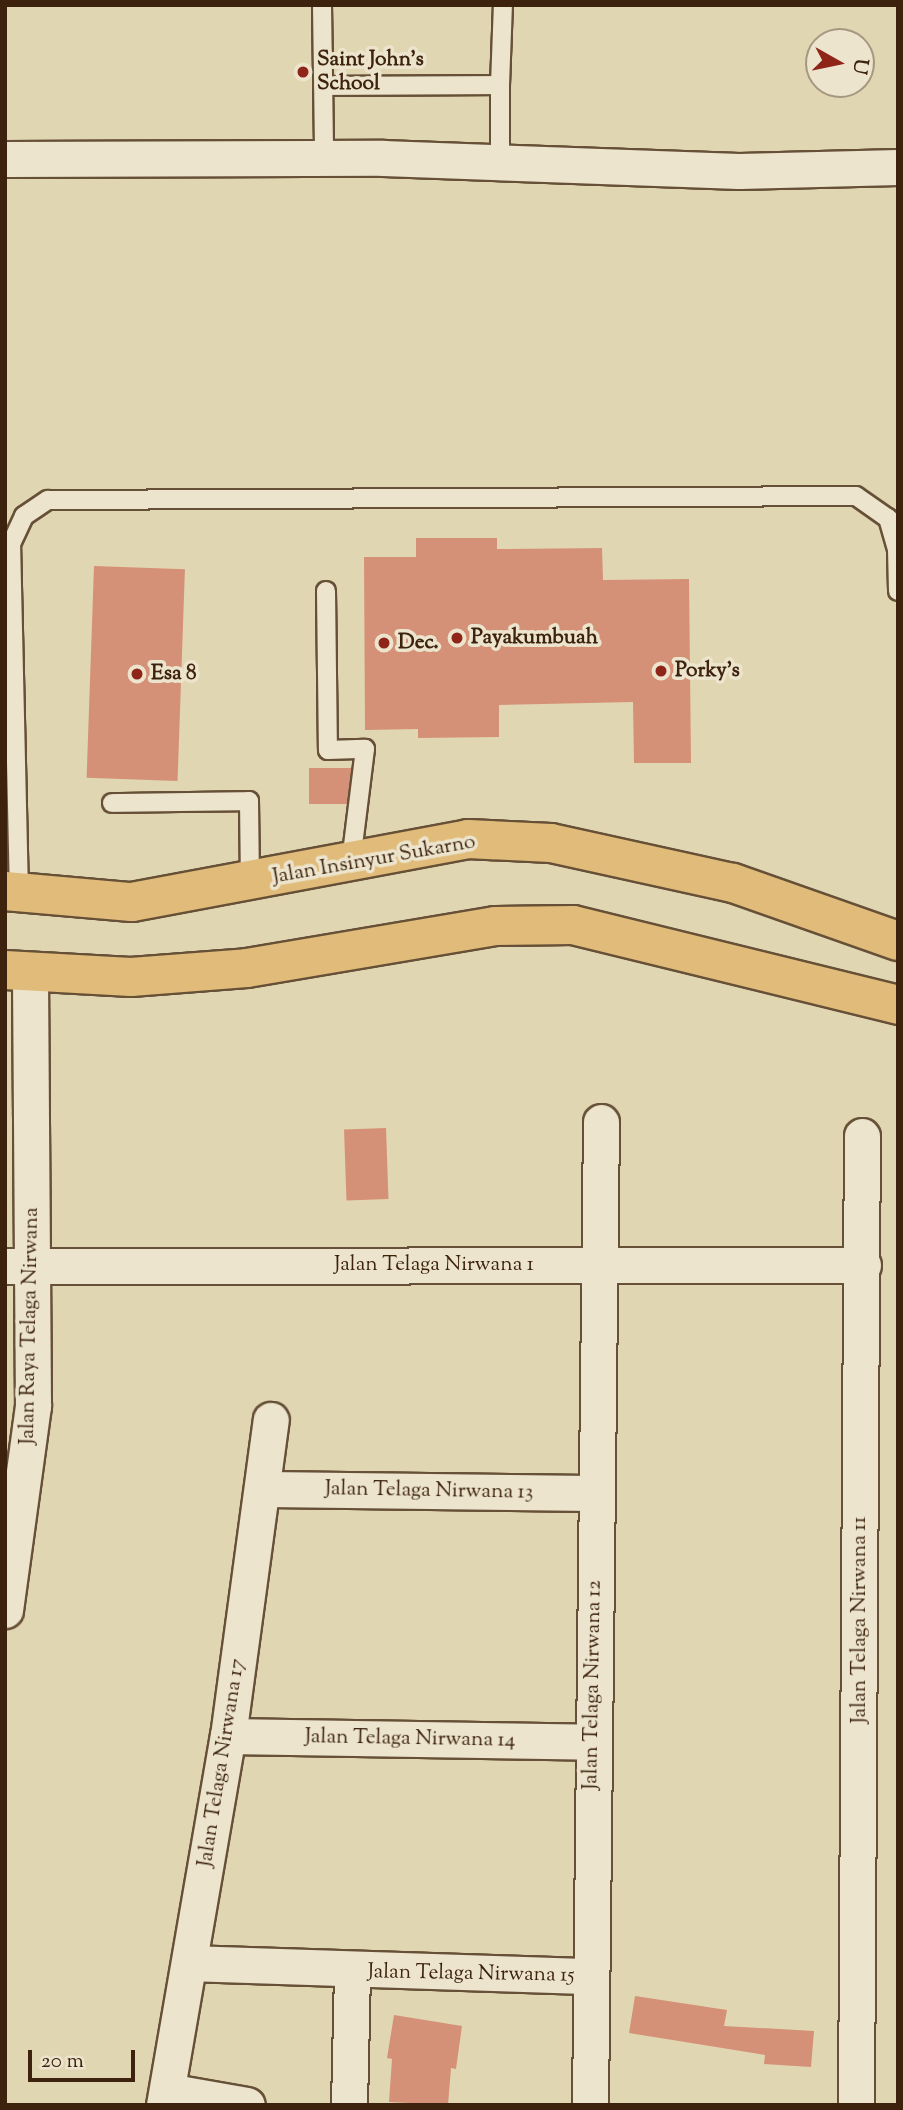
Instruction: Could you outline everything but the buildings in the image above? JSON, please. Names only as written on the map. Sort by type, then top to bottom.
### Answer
[{"type":"main road","name":"Jalan Insinyur Sukarno","points":[[12,892],[132,902],[250,883],[468,839],[551,843],[733,883],[898,941]]},
{"type":"main road","points":[[18,972],[131,977],[247,968],[495,926],[573,925],[898,1004]]},
{"type":"street","points":[[5,159],[324,158],[500,161],[739,171],[898,167]]},
{"type":"street","name":"Jalan Raya Telaga Nirwana","points":[[5,1610],[33,1406],[18,1266],[32,1165],[18,972]]},
{"type":"street","name":"Jalan Telaga Nirwana 12","points":[[590,2105],[594,1493],[601,1122]]},
{"type":"street","name":"Jalan Telaga Nirwana 11","points":[[856,2105],[862,1136]]},
{"type":"street","name":"Jalan Telaga Nirwana 1","points":[[18,1266],[863,1265]]},
{"type":"street","name":"Jalan Telaga Nirwana 17","points":[[166,2098],[228,1736],[264,1489],[271,1420]]},
{"type":"street","name":"Jalan Telaga Nirwana 13","points":[[264,1489],[594,1493]]},
{"type":"street","name":"Jalan Telaga Nirwana 14","points":[[228,1736],[592,1742]]},
{"type":"street","name":"Jalan Telaga Nirwana 15","points":[[190,1964],[352,1971],[590,1976]]},
{"type":"street","name":"Jalan Telaga Nirwana 15","points":[[349,2105],[352,1971]]},
{"type":"street","points":[[166,2098],[247,2105]]},
{"type":"lane","points":[[323,5],[324,158]]},
{"type":"lane","points":[[500,161],[503,5]]},
{"type":"lane","points":[[324,86],[500,85]]},
{"type":"lane","points":[[12,892],[11,544],[24,516],[48,500],[856,496],[888,518],[897,550],[898,591]]},
{"type":"lane","points":[[326,591],[328,750],[365,749],[351,861]]},
{"type":"lane","points":[[112,803],[249,801],[250,883]]},
{"type":"place","name":"Saint John's School","points":[[303,72]]},
{"type":"place","name":"Payakumbuah","points":[[457,638]]},
{"type":"place","name":"Dec.","points":[[384,643]]},
{"type":"place","name":"Porky's","points":[[661,671]]},
{"type":"place","name":"Esa 8","points":[[137,674]]}]
